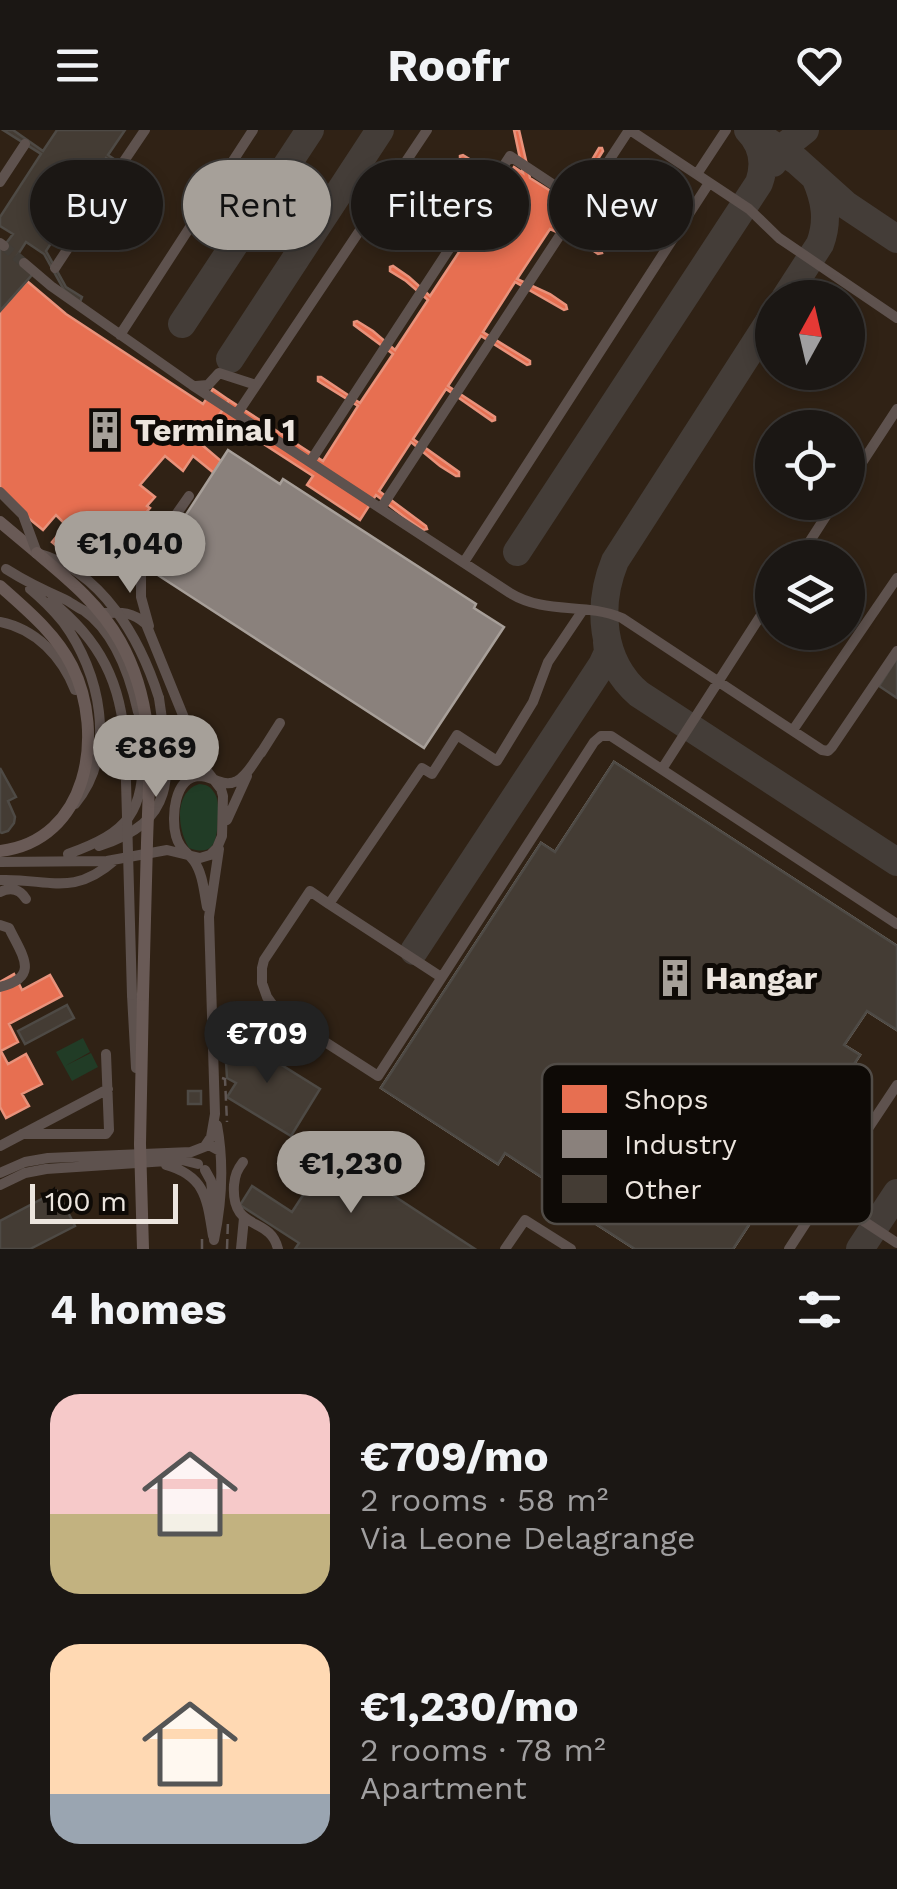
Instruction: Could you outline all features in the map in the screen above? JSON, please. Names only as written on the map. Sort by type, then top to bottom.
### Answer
[{"type":"main road","points":[[0,522],[83,592],[114,631],[136,674],[148,721],[140,1144],[142,1249]]},
{"type":"main road","points":[[1,588],[46,629],[72,665],[82,694],[88,744],[82,782],[61,820],[35,840],[2,856]]},
{"type":"street","points":[[46,282],[144,130]]},
{"type":"street","points":[[120,335],[253,130]]},
{"type":"street","points":[[237,414],[427,130]]},
{"type":"street","points":[[609,160],[629,130],[749,209],[779,238],[897,318]]},
{"type":"street","points":[[697,174],[726,130]]},
{"type":"street","points":[[0,182],[29,138]]},
{"type":"street","points":[[310,462],[510,156],[549,182]]},
{"type":"street","points":[[464,562],[709,183]]},
{"type":"street","points":[[381,508],[550,250]]},
{"type":"street","points":[[24,264],[192,385],[526,603],[610,612],[822,750],[828,751],[897,651]]},
{"type":"street","points":[[192,385],[208,385],[218,373],[256,385]]},
{"type":"street","points":[[865,458],[897,409]]},
{"type":"street","points":[[0,492],[22,516],[37,553],[70,568],[113,607],[137,644],[168,716],[162,796],[151,818],[126,836],[68,854],[2,856]]},
{"type":"street","points":[[189,496],[141,565],[141,596],[151,632],[204,767],[224,796],[223,830]]},
{"type":"street","points":[[3,567],[68,614],[95,645],[118,697],[125,746],[140,1144]]},
{"type":"street","points":[[3,567],[90,616],[114,647],[130,681],[142,730],[142,776],[136,807],[124,824],[100,841],[68,854]]},
{"type":"street","points":[[792,730],[897,578]]},
{"type":"street","points":[[24,583],[68,630],[87,666],[98,700],[95,766],[80,798],[61,820]]},
{"type":"street","points":[[80,609],[126,614],[141,619],[151,632]]},
{"type":"street","points":[[328,904],[422,768],[432,774],[457,735],[496,761],[533,702],[548,662],[583,610]]},
{"type":"street","points":[[0,622],[27,632],[60,662],[84,715],[88,744]]},
{"type":"street","points":[[662,768],[755,624]]},
{"type":"street","points":[[168,740],[180,764],[224,783],[242,778],[280,723]]},
{"type":"street","points":[[441,977],[310,891],[262,968],[264,991],[272,1006],[378,1076],[601,736],[611,736],[662,768],[897,924]]},
{"type":"street","points":[[210,1241],[214,1193],[212,1180],[197,1156],[212,1137],[214,1114],[210,917],[223,830],[262,750]]},
{"type":"street","points":[[209,778],[189,779],[175,805],[176,838],[201,877],[210,917]]},
{"type":"street","points":[[2,856],[115,860],[163,851],[206,857],[220,842]]},
{"type":"street","points":[[0,880],[67,884],[104,870],[115,860]]},
{"type":"street","points":[[0,892],[12,889],[26,899]]},
{"type":"street","points":[[0,925],[9,928],[26,963],[26,972],[22,978],[0,987]]},
{"type":"street","points":[[22,1134],[106,1134],[106,1054]]},
{"type":"street","points":[[872,1123],[897,1085]]},
{"type":"street","points":[[0,1145],[108,1089]]},
{"type":"street","points":[[210,1241],[220,1211],[222,1158],[214,1114]]},
{"type":"street","points":[[88,1161],[191,1152],[213,1146],[220,1151]]},
{"type":"street","points":[[1,1179],[32,1160],[182,1160],[214,1170],[220,1164]]},
{"type":"street","points":[[156,1162],[196,1180],[206,1198],[210,1241]]},
{"type":"street","points":[[243,1162],[237,1170],[234,1194],[237,1212],[270,1233],[278,1249]]},
{"type":"street","points":[[242,1249],[244,1218]]},
{"type":"street","points":[[505,1249],[525,1220],[571,1249]]},
{"type":"street","points":[[789,1249],[805,1224]]},
{"type":"street","points":[[868,1224],[897,1243]]},
{"type":"path","points":[[202,1249],[210,1241]]},
{"type":"shaded area","points":[[0,130],[897,130],[897,1249],[0,1249]]},
{"type":"green space","points":[[199,784],[210,788],[218,803],[216,838],[205,850],[189,848],[180,822],[185,795]]},
{"type":"green space","points":[[83,1038],[90,1052],[65,1066],[91,1053],[98,1067],[72,1081],[56,1052]]},
{"type":"building: Shops","points":[[514,130],[519,130],[526,160],[520,160]]},
{"type":"building: Shops","points":[[599,148],[603,151],[597,160],[592,160]]},
{"type":"building: Shops","points":[[529,174],[549,190],[549,231],[517,279],[550,294],[567,309],[515,282],[483,332],[530,364],[481,336],[448,386],[495,420],[446,389],[413,439],[459,472],[459,476],[411,442],[379,491],[427,529],[423,530],[376,495],[360,520],[307,485],[313,476],[219,415],[229,400],[323,461],[358,406],[318,381],[318,377],[360,403],[393,354],[354,325],[357,321],[395,350],[428,300],[390,271],[390,267],[409,277],[430,296],[460,250],[529,250]]},
{"type":"building: Shops","name":"Terminal 1","points":[[27,281],[66,314],[203,404],[213,389],[229,400],[201,444],[221,461],[214,473],[193,456],[183,471],[165,456],[140,485],[155,497],[147,506],[150,508],[90,574],[52,542],[66,525],[56,515],[43,530],[0,495],[0,311]]},
{"type":"building: Shops","points":[[14,974],[22,990],[50,975],[62,996],[9,1024],[18,1042],[1,1051],[8,1064],[26,1054],[42,1084],[22,1094],[29,1106],[6,1118],[0,1107],[0,982]]},
{"type":"building: Industry","points":[[228,450],[280,484],[283,479],[476,604],[474,608],[504,627],[424,748],[150,570]]},
{"type":"building: Industry","name":"Hangar","points":[[614,762],[897,946],[897,1030],[867,1011],[844,1045],[860,1055],[854,1064],[542,1064],[542,1177],[505,1153],[498,1164],[381,1088],[541,843],[555,852]]},
{"type":"building: Industry","name":"Hangar","points":[[596,1224],[749,1224],[733,1249],[635,1249]]},
{"type":"building: Other","points":[[3,130],[13,130],[43,151],[57,130],[125,130],[108,155],[116,160],[37,160],[41,154]]},
{"type":"building: Other","points":[[30,171],[30,245],[26,242],[17,256],[32,273],[0,311],[0,243],[4,246],[13,234],[0,226],[0,217]]},
{"type":"building: Other","points":[[38,250],[47,250],[66,287],[82,297],[80,302],[64,290]]},
{"type":"building: Other","points":[[897,658],[897,698],[879,686]]},
{"type":"building: Other","name":"Hangar","points":[[614,762],[897,946],[897,1030],[867,1011],[844,1045],[860,1055],[854,1064],[542,1064],[542,1177],[505,1153],[498,1164],[381,1088],[541,843],[555,852]]},
{"type":"building: Other","points":[[0,768],[16,797],[8,801],[14,823],[2,833],[0,832]]},
{"type":"building: Other","points":[[67,1005],[74,1018],[25,1044],[18,1031]]},
{"type":"building: Other","points":[[232,1034],[320,1089],[291,1136],[227,1097],[236,1083],[227,1078],[225,1045]]},
{"type":"building: Other","points":[[188,1091],[201,1091],[201,1104],[188,1104]]},
{"type":"building: Other","points":[[330,1154],[475,1249],[295,1249],[299,1243],[240,1205],[252,1186],[292,1212]]},
{"type":"building: Other","points":[[57,1191],[75,1226],[30,1249],[0,1249],[0,1221]]},
{"type":"building: Other","name":"Hangar","points":[[596,1224],[749,1224],[733,1249],[635,1249]]},
{"type":"taxiway","points":[[182,324],[310,130]]},
{"type":"taxiway","points":[[230,359],[380,130]]},
{"type":"taxiway","points":[[517,552],[759,183],[762,155],[748,130]]},
{"type":"taxiway","points":[[773,163],[786,145],[805,130]]},
{"type":"taxiway","points":[[752,131],[797,161],[846,205],[897,239]]},
{"type":"taxiway","points":[[797,280],[823,235],[825,210],[815,177]]},
{"type":"taxiway","points":[[755,343],[615,561],[604,614],[610,649],[626,681],[639,694],[897,862]]},
{"type":"taxiway","points":[[414,951],[602,665],[608,652],[607,642]]},
{"type":"taxiway","points":[[860,1249],[897,1193]]},
{"type":"tunnel","points":[[4,246],[24,263]]},
{"type":"place","name":"Terminal 1","points":[[105,430]]},
{"type":"place","name":"Hangar","points":[[675,978]]}]
